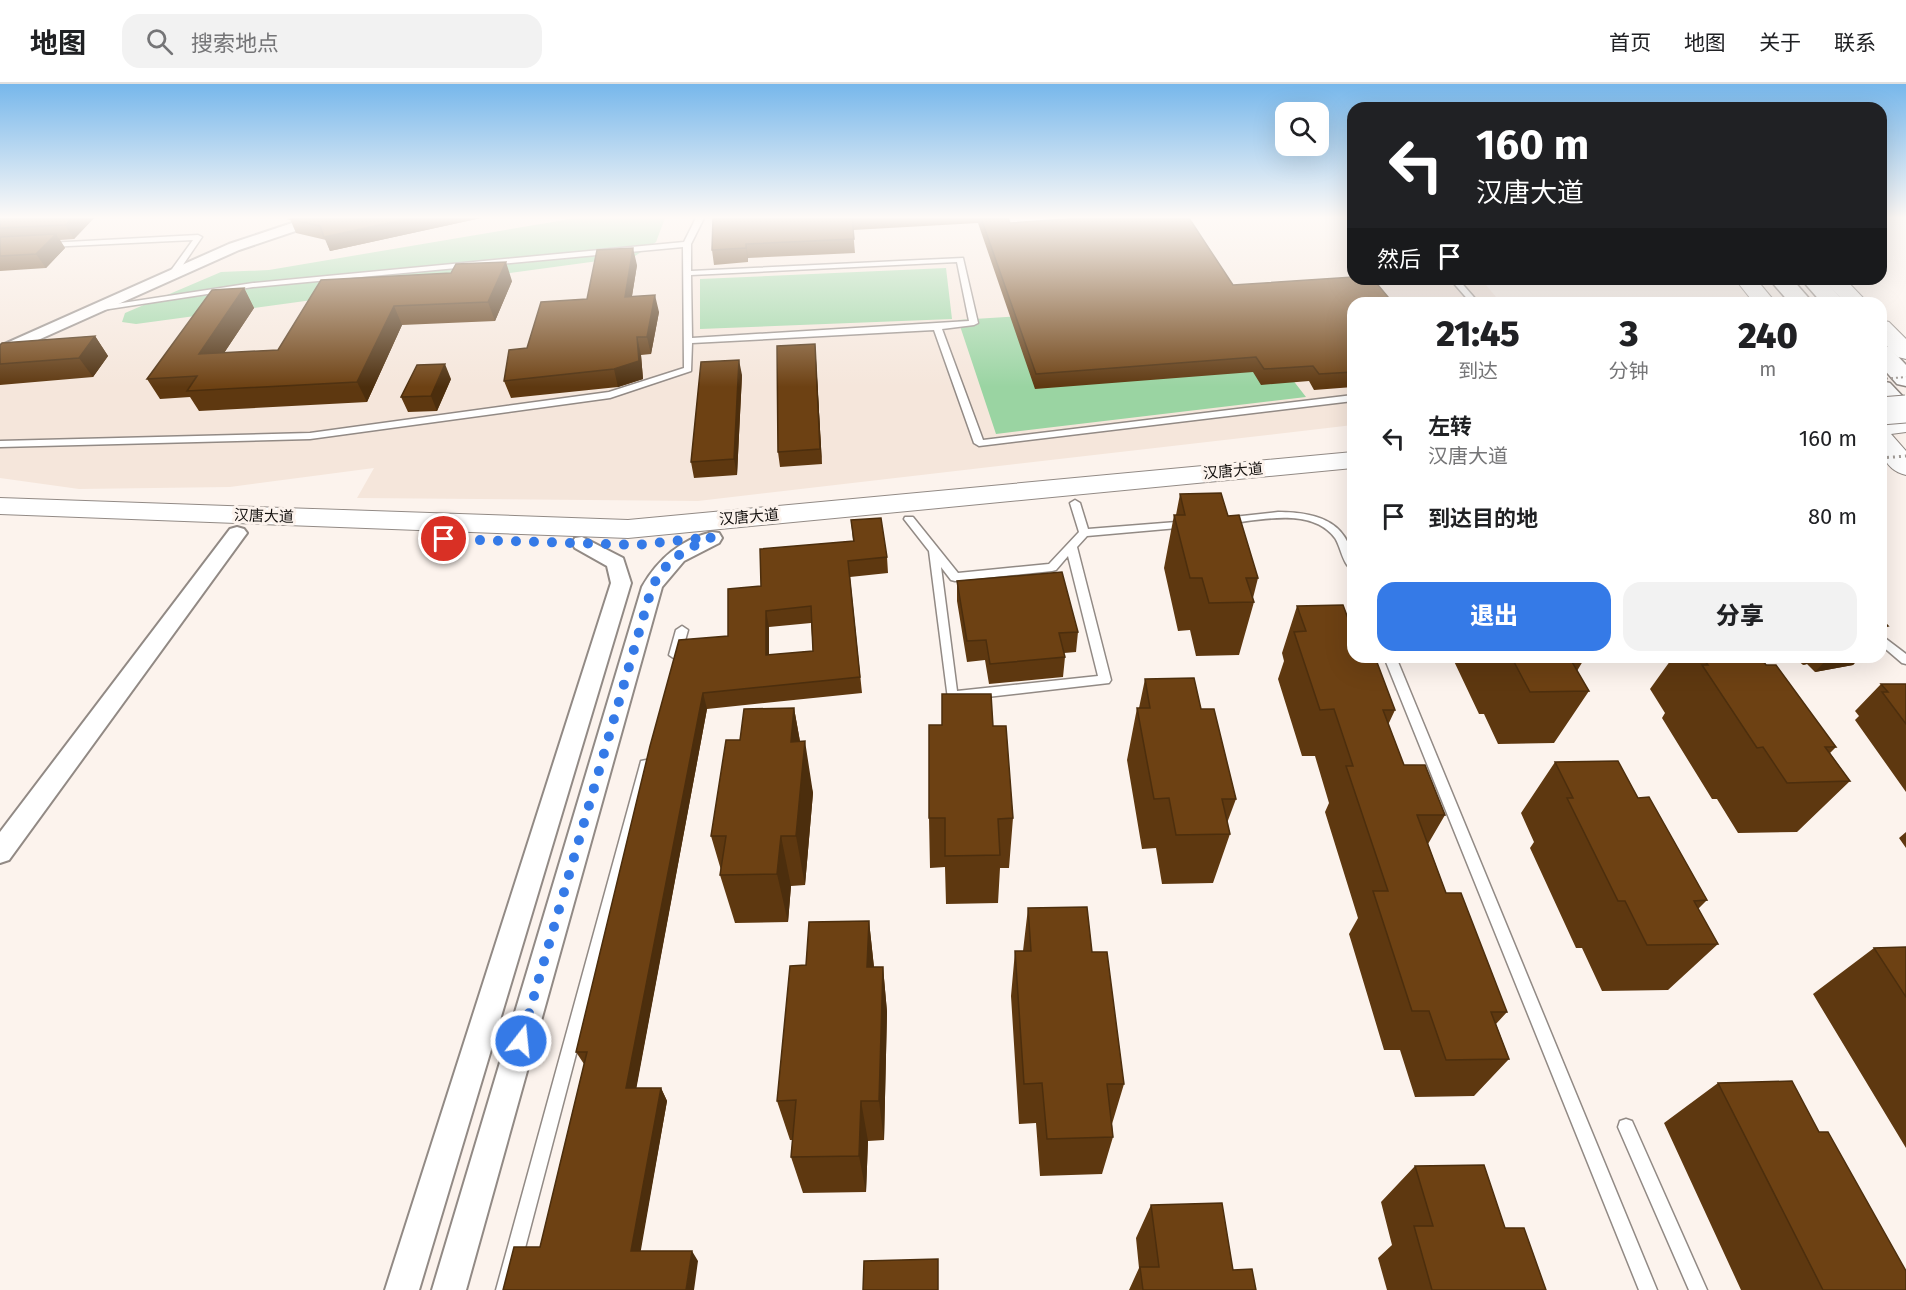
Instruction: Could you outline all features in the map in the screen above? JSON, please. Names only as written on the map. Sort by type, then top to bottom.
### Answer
[{"type":"highway","points":[[1786,285],[1796,297]]},
{"type":"highway","points":[[1818,285],[1828,297]]},
{"type":"highway","points":[[1894,344],[1906,378]]},
{"type":"highway","points":[[1887,394],[1906,415]]},
{"type":"main road","points":[[1750,285],[1761,297]]},
{"type":"main road","points":[[1839,285],[1851,297]]},
{"type":"main road","points":[[1887,411],[1906,409]]},
{"type":"main road","points":[[1887,427],[1906,425]]},
{"type":"main road","points":[[1887,445],[1906,467]]},
{"type":"main road","name":"汉唐大道","points":[[0,507],[628,529],[1347,461]]},
{"type":"main road","points":[[1887,467],[1906,477]]},
{"type":"main road","name":"汉唐大道","points":[[0,528],[636,545],[1347,477]]},
{"type":"street","points":[[0,352],[175,274]]},
{"type":"street","points":[[0,852],[237,533]]},
{"type":"street","points":[[449,1290],[652,587],[663,567],[682,552],[712,537]]},
{"type":"street","points":[[402,1290],[621,583],[616,563],[582,543]]},
{"type":"lane","points":[[96,309],[253,285],[366,274]]},
{"type":"lane","points":[[0,444],[310,436],[610,395],[688,369],[688,274]]},
{"type":"lane","points":[[688,341],[974,323],[963,274]]},
{"type":"lane","points":[[1459,285],[1470,297]]},
{"type":"lane","points":[[937,327],[980,443],[1347,399]]},
{"type":"lane","points":[[1075,503],[1084,532]]},
{"type":"lane","points":[[909,519],[955,577],[1052,567],[1084,532],[1303,515],[1328,525],[1344,542],[1347,550]]},
{"type":"lane","points":[[934,550],[952,696],[1105,680],[1071,546]]},
{"type":"lane","points":[[673,665],[682,630]]},
{"type":"lane","points":[[1887,644],[1906,660]]},
{"type":"lane","points":[[1392,663],[1648,1290]]},
{"type":"lane","points":[[505,1290],[651,746]]},
{"type":"lane","points":[[1626,1127],[1698,1290]]},
{"type":"path","points":[[1887,379],[1906,378]]},
{"type":"path","points":[[1887,458],[1906,456]]},
{"type":"shaded area","points":[[0,274],[1347,274],[1347,285],[1486,285],[1496,297],[1347,297],[1347,426],[698,501],[357,498],[374,468],[230,487],[79,489],[0,478],[0,364],[88,314],[0,352]]},
{"type":"green space","points":[[216,274],[501,274],[136,324],[122,322],[125,313]]},
{"type":"green space","points":[[806,274],[947,274],[952,319],[700,329],[700,279]]},
{"type":"green space","points":[[1022,316],[1275,357],[1306,397],[996,434],[958,320]]},
{"type":"building","points":[[427,274],[500,274],[488,302],[394,306],[357,382],[187,391],[197,376],[147,379],[212,290],[244,288],[199,354],[278,350],[321,280]]},
{"type":"building","points":[[592,274],[629,274],[625,297],[655,295],[647,337],[637,337],[639,361],[614,369],[504,381],[509,350],[527,348],[541,302],[587,299]]},
{"type":"building","points":[[1001,274],[1226,274],[1233,285],[1347,277],[1347,285],[1378,285],[1388,297],[1347,297],[1347,372],[1319,374],[1313,366],[1264,369],[1256,357],[1036,374]]},
{"type":"building","points":[[95,336],[79,358],[0,364],[0,345],[2,343]]},
{"type":"building","points":[[815,344],[820,449],[778,452],[777,346]]},
{"type":"building","points":[[739,360],[734,459],[691,462],[701,362]]},
{"type":"building","points":[[445,364],[431,396],[401,397],[417,365]]},
{"type":"building","points":[[1221,493],[1228,516],[1239,515],[1258,578],[1246,578],[1254,602],[1209,603],[1202,578],[1190,578],[1174,515],[1185,515],[1180,494]]},
{"type":"building","points":[[881,518],[887,557],[848,561],[860,677],[703,693],[626,1088],[661,1088],[631,1251],[692,1251],[686,1290],[503,1290],[514,1247],[540,1247],[587,1052],[576,1052],[650,746],[679,640],[728,636],[728,589],[761,586],[760,549],[854,541],[851,520]],"holes":[[[811,606],[813,651],[766,655],[766,611]]]},
{"type":"building","points":[[1062,572],[1078,632],[1059,633],[1065,657],[990,664],[986,640],[967,641],[957,581]]},
{"type":"building","points":[[1343,605],[1347,616],[1347,663],[1377,663],[1395,710],[1383,710],[1404,765],[1425,765],[1445,815],[1417,815],[1446,893],[1461,893],[1507,1012],[1491,1012],[1509,1059],[1446,1060],[1429,1011],[1412,1011],[1373,891],[1388,891],[1346,766],[1353,766],[1334,709],[1320,710],[1294,632],[1306,631],[1297,606]]},
{"type":"building","points":[[1515,663],[1573,663],[1589,691],[1530,692]]},
{"type":"building","points":[[1706,663],[1776,665],[1836,747],[1825,747],[1850,781],[1787,783],[1763,747],[1757,748],[1702,665],[1708,665]]},
{"type":"building","points":[[1194,678],[1201,709],[1214,709],[1236,799],[1222,799],[1230,834],[1176,835],[1169,798],[1154,799],[1137,708],[1150,708],[1145,679]]},
{"type":"building","points":[[1881,684],[1906,684],[1906,724],[1882,692],[1888,692]]},
{"type":"building","points":[[942,694],[991,694],[993,726],[1006,726],[1013,818],[998,819],[1000,855],[945,856],[945,818],[929,818],[929,725],[942,725]]},
{"type":"building","points":[[794,708],[791,742],[805,741],[796,836],[781,836],[777,874],[720,875],[726,836],[711,836],[726,740],[740,740],[744,709]]},
{"type":"building","points":[[1618,761],[1638,798],[1649,797],[1707,900],[1694,901],[1718,944],[1647,945],[1625,901],[1618,901],[1567,798],[1573,798],[1555,762]]},
{"type":"building","points":[[1087,907],[1092,952],[1107,952],[1124,1084],[1107,1084],[1113,1137],[1047,1139],[1042,1083],[1024,1084],[1015,951],[1031,951],[1028,908]]},
{"type":"building","points":[[869,921],[867,967],[883,967],[879,1101],[861,1101],[859,1156],[791,1157],[796,1100],[777,1101],[790,966],[806,965],[809,922]]},
{"type":"building","points":[[1906,947],[1906,997],[1874,948]]},
{"type":"building","points":[[1792,1081],[1819,1132],[1828,1132],[1906,1271],[1906,1290],[1823,1290],[1718,1083]]},
{"type":"building","points":[[1484,1165],[1505,1228],[1524,1228],[1546,1290],[1432,1290],[1414,1226],[1433,1226],[1415,1166]]},
{"type":"building","points":[[1222,1203],[1233,1270],[1252,1269],[1256,1290],[1143,1290],[1140,1267],[1159,1267],[1151,1205]]},
{"type":"building","points":[[938,1259],[938,1290],[863,1290],[864,1261]]},
{"type":"route","points":[[444,539],[636,545],[712,537],[682,552],[663,567],[652,587],[521,1041]]}]
